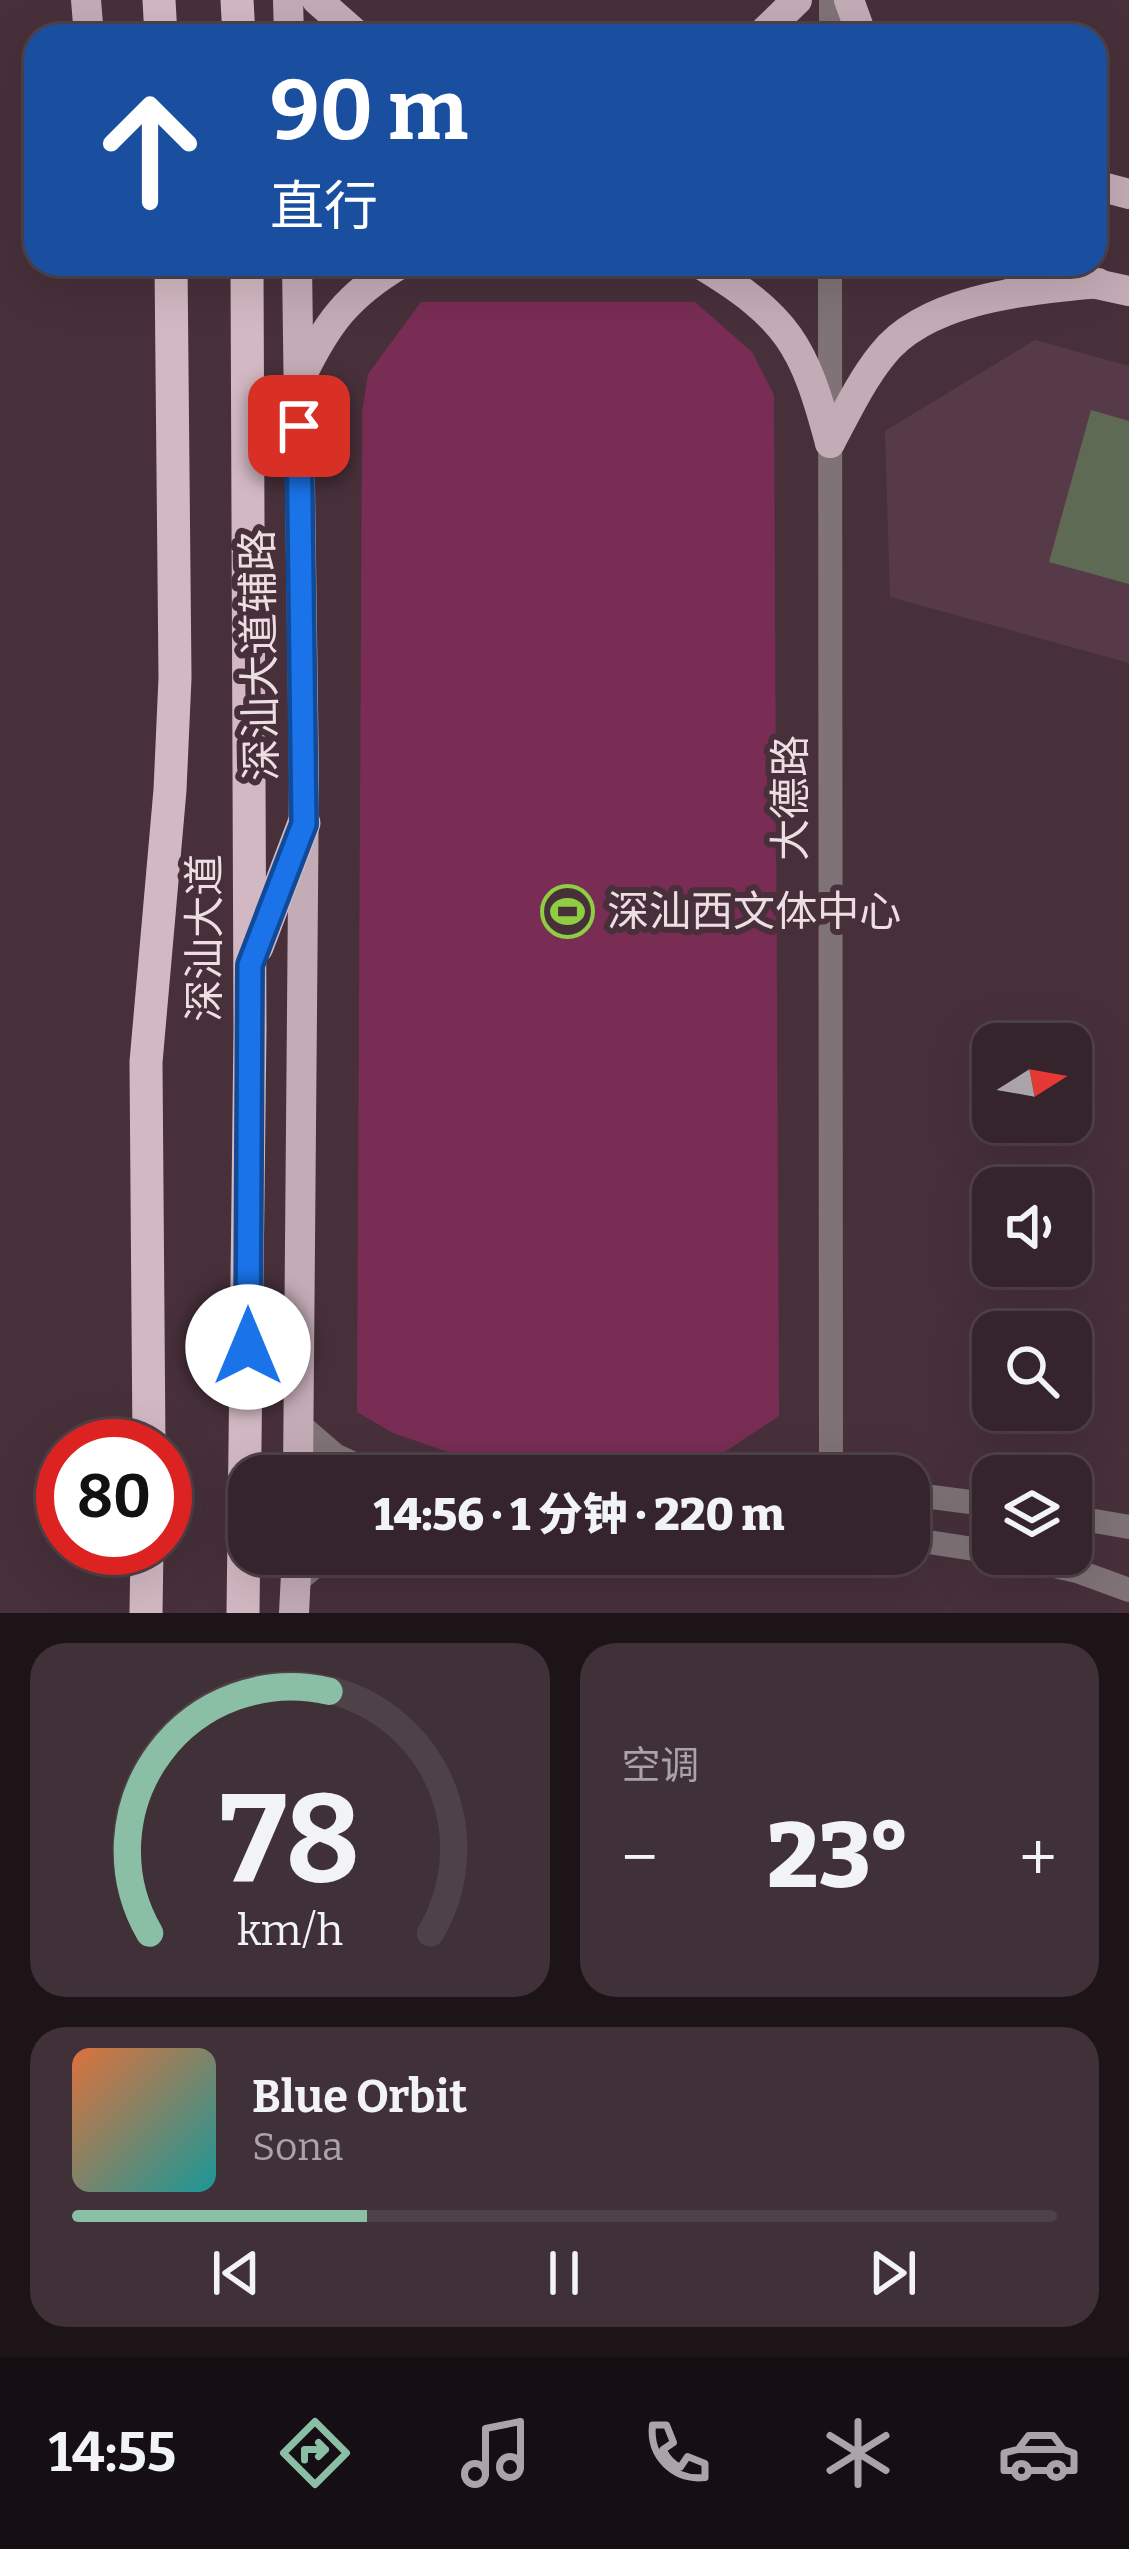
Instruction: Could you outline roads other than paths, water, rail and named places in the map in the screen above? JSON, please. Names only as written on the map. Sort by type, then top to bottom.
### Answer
[{"type":"highway","name":"深汕大道","points":[[148,1419],[146,1062],[175,678],[171,276]]},
{"type":"highway","name":"深汕大道","points":[[243,1613],[250,965],[247,276]]},
{"type":"highway","points":[[250,965],[304,824]]},
{"type":"highway","points":[[146,1613],[147,1575]]},
{"type":"main road","points":[[317,0],[344,24]]},
{"type":"main road","points":[[772,24],[797,0]]},
{"type":"main road","name":"深汕大道辅路","points":[[296,276],[304,824],[298,1455]]},
{"type":"main road","points":[[298,382],[337,313],[381,276]]},
{"type":"main road","points":[[720,276],[773,314],[796,344],[814,382],[830,443]]},
{"type":"main road","points":[[1060,276],[1129,291]]},
{"type":"main road","points":[[830,443],[884,352],[916,326],[1004,295],[1098,284]]},
{"type":"street","name":"大德路","points":[[830,276],[831,1455]]},
{"type":"street","points":[[298,1423],[335,1455]]},
{"type":"street","points":[[930,1497],[972,1502]]},
{"type":"street","points":[[1092,1521],[1129,1527]]},
{"type":"street","points":[[930,1543],[972,1549]]},
{"type":"street","points":[[1087,1575],[1129,1590]]},
{"type":"place","name":"深汕西文体中心","points":[[568,912]]}]
